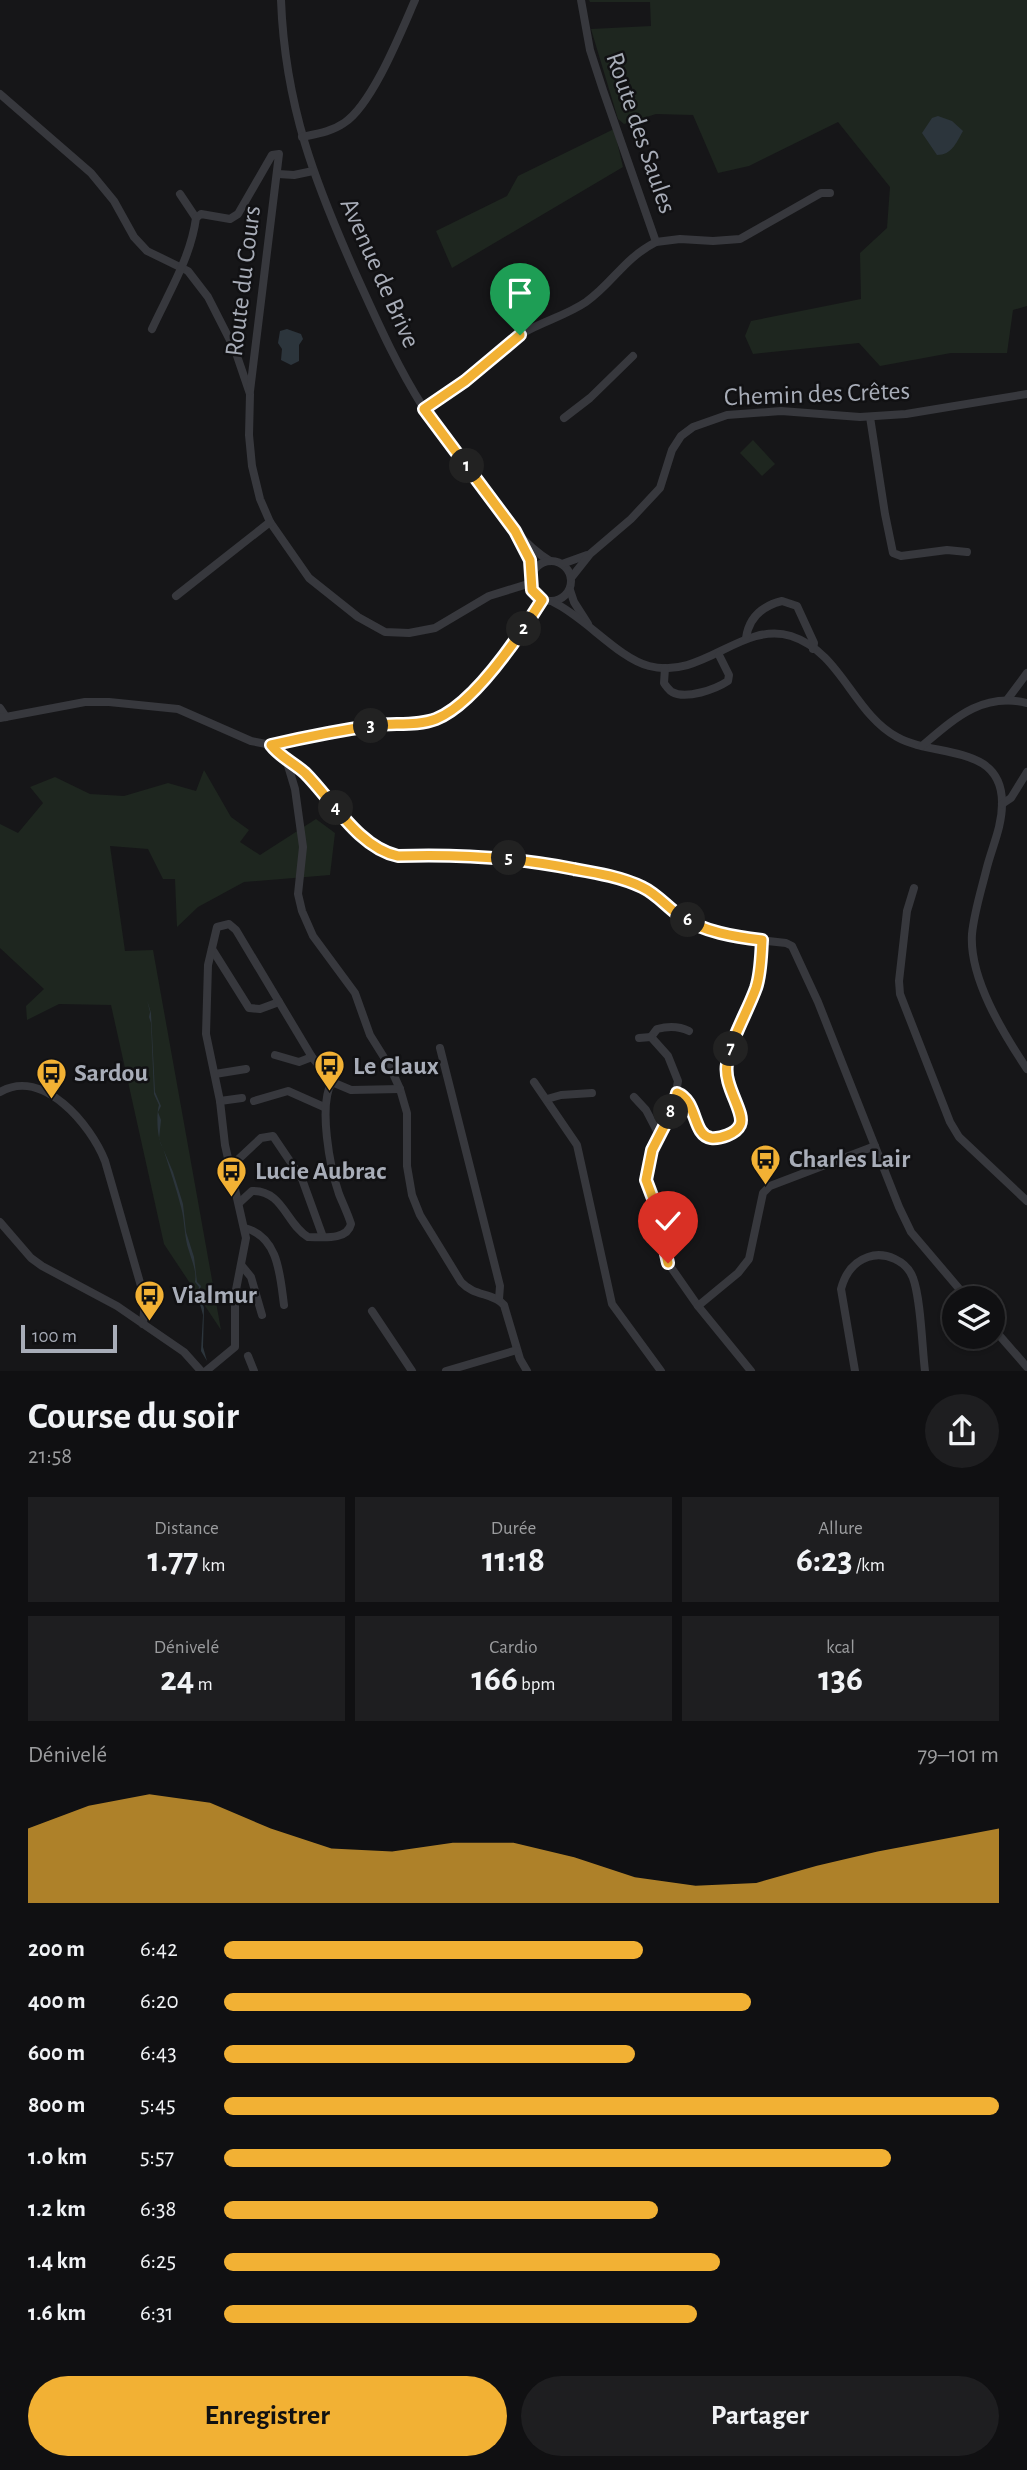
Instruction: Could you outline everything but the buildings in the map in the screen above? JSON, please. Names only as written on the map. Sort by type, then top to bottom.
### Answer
[{"type":"street","name":"Avenue de Brive","points":[[281,0],[290,86],[302,137],[341,240],[386,341],[424,409],[515,531]]},
{"type":"street","points":[[302,137],[328,131],[345,123],[360,108],[415,0]]},
{"type":"street","name":"Route des Saules","points":[[424,409],[465,381],[520,335],[572,311],[589,300],[622,265],[656,242],[590,50],[581,0]]},
{"type":"street","points":[[0,94],[91,173],[114,201],[134,237],[147,251],[181,267],[152,329]]},
{"type":"street","name":"Route du Cours","points":[[250,394],[235,350],[208,297],[188,271],[181,267],[194,233],[196,218],[201,214],[230,219],[239,214],[272,155],[277,153],[280,156],[250,394],[249,435],[252,466],[260,499],[270,522],[309,578],[358,617],[385,632],[409,633],[435,628],[489,596],[531,578]]},
{"type":"street","name":"Route du Cours","points":[[278,174],[294,175],[313,171]]},
{"type":"street","points":[[656,242],[680,239],[713,242],[740,239],[821,193],[830,193]]},
{"type":"street","points":[[180,194],[196,218]]},
{"type":"street","points":[[564,418],[590,398],[633,356]]},
{"type":"street","name":"Chemin des Crêtes","points":[[571,578],[590,554],[631,519],[660,488],[673,450],[681,436],[693,427],[727,415],[782,411],[870,417],[1027,394]]},
{"type":"street","points":[[870,417],[893,553],[901,556],[947,550],[967,552]]},
{"type":"street","points":[[177,596],[270,522]]},
{"type":"street","points":[[515,531],[537,553],[562,564],[568,570],[574,602],[588,624]]},
{"type":"street","points":[[515,531],[530,560],[536,596],[553,602],[588,624],[636,661],[650,667],[683,667],[719,654],[746,638],[778,634],[800,640],[830,663],[887,731],[906,742],[969,757],[989,768],[1001,790],[1001,821],[976,913],[972,948],[977,973],[1002,1029],[1027,1069]]},
{"type":"street","name":"Chemin des Crêtes","points":[[562,564],[590,554]]},
{"type":"street","points":[[531,578],[542,563],[550,561]]},
{"type":"street","points":[[553,602],[563,598],[570,590]]},
{"type":"street","points":[[0,708],[3,717],[85,702],[178,709],[251,741],[271,745],[363,727],[421,722],[444,716],[472,692],[509,648],[542,600]]},
{"type":"street","points":[[746,638],[747,627],[753,617],[762,608],[782,601],[797,607],[814,643],[813,649]]},
{"type":"street","points":[[665,668],[664,683],[671,691],[682,695],[692,694],[721,686],[728,681],[729,675],[719,654]]},
{"type":"street","points":[[1007,699],[1027,673]]},
{"type":"street","points":[[922,746],[973,708],[995,700],[1007,699],[1027,703]]},
{"type":"street","points":[[271,745],[278,754],[312,781],[365,840],[386,854],[494,856],[610,875],[643,887],[694,923],[740,938],[786,943],[792,947],[911,1232],[957,1286]]},
{"type":"street","points":[[286,759],[295,789],[303,847],[298,894],[302,911],[313,936],[355,993],[370,1035],[400,1089],[408,1122],[408,1182],[420,1215],[461,1282],[469,1290],[499,1300]]},
{"type":"street","points":[[1002,804],[1011,798],[1027,772]]},
{"type":"street","points":[[914,888],[907,911],[898,981],[907,1015],[946,1114],[959,1137],[1027,1202]]},
{"type":"street","points":[[0,1222],[31,1258],[117,1306],[184,1352],[204,1371],[235,1347],[234,1309],[247,1238],[229,1168],[215,1074],[206,1034],[205,1013],[212,948],[217,928],[225,924],[233,926],[312,1057],[332,1082],[351,1090],[400,1089]]},
{"type":"street","points":[[677,1093],[689,1101],[698,1125],[706,1136],[724,1136],[737,1130],[741,1124],[742,1117],[728,1087],[727,1064],[757,984],[762,940]]},
{"type":"street","points":[[212,948],[249,1008],[260,1009],[279,1002]]},
{"type":"street","points":[[651,1037],[653,1032],[663,1028],[677,1027],[689,1031]]},
{"type":"street","points":[[651,1037],[668,1056],[678,1081],[673,1109],[658,1133],[647,1167],[646,1180],[655,1204],[668,1263],[698,1306],[751,1371]]},
{"type":"street","points":[[639,1038],[651,1037]]},
{"type":"street","points":[[440,1048],[500,1286],[499,1300],[508,1314],[517,1350],[527,1371]]},
{"type":"street","points":[[275,1055],[299,1062],[312,1057]]},
{"type":"street","points":[[215,1074],[247,1069]]},
{"type":"street","points":[[239,1203],[252,1191],[263,1192],[277,1199],[301,1233],[308,1237],[347,1234],[351,1224],[338,1192],[324,1107],[332,1082]]},
{"type":"street","points":[[534,1082],[578,1145],[612,1304],[661,1371]]},
{"type":"street","points":[[0,1092],[15,1086],[34,1086],[53,1097],[90,1130],[105,1161],[145,1300],[143,1324]]},
{"type":"street","points":[[254,1101],[288,1091],[324,1107]]},
{"type":"street","points":[[547,1099],[561,1095],[592,1093]]},
{"type":"street","points":[[634,1097],[646,1110],[658,1133]]},
{"type":"street","points":[[219,1101],[242,1098]]},
{"type":"street","points":[[229,1168],[261,1138],[273,1136],[302,1179],[323,1237]]},
{"type":"street","points":[[698,1306],[738,1273],[749,1259],[763,1193],[770,1186],[875,1146]]},
{"type":"street","points":[[245,1228],[261,1234],[271,1249],[278,1266],[284,1305]]},
{"type":"street","points":[[855,1371],[842,1303],[844,1279],[859,1261],[870,1256],[887,1256],[905,1266],[913,1276],[925,1371]]},
{"type":"street","points":[[242,1266],[251,1277],[262,1315]]},
{"type":"street","points":[[372,1311],[412,1371]]},
{"type":"street","points":[[1005,1342],[1027,1367]]},
{"type":"street","points":[[446,1371],[517,1350]]},
{"type":"street","points":[[248,1356],[254,1371]]},
{"type":"shaded area","points":[[589,0],[1027,0],[1027,306],[1013,310],[1007,353],[951,353],[880,366],[859,343],[753,354],[745,336],[751,321],[861,299],[860,253],[887,228],[890,187],[838,122],[749,166],[718,173],[693,115],[656,114],[624,124],[618,119],[591,29],[651,26],[650,2]]},
{"type":"shaded area","points":[[938,116],[952,121],[963,131],[950,151],[937,155],[922,133],[932,118]]},
{"type":"shaded area","points":[[614,129],[623,167],[452,268],[436,231],[507,196],[518,176]]},
{"type":"shaded area","points":[[287,329],[301,334],[303,339],[299,345],[299,361],[291,365],[281,360],[282,349],[278,343],[280,331]]},
{"type":"shaded area","points":[[753,440],[775,464],[762,476],[740,453]]},
{"type":"shaded area","points":[[204,770],[231,817],[249,830],[240,842],[260,855],[316,819],[335,833],[330,875],[244,882],[198,907],[177,927],[175,879],[163,879],[148,849],[110,846],[125,951],[153,950],[221,1330],[164,1244],[111,1005],[59,1004],[27,1020],[26,1006],[44,989],[0,948],[0,824],[18,833],[43,803],[30,787],[55,777],[90,794],[124,796],[168,783],[196,791]]},
{"type":"shaded area","points":[[147,1000],[151,1013],[155,1092],[161,1106],[158,1112],[161,1120],[159,1138],[157,1120],[158,1109],[159,1105],[154,1094],[151,1023]]},
{"type":"shaded area","points":[[164,1150],[183,1204],[186,1232],[194,1257],[197,1282],[201,1286],[199,1292],[204,1308],[203,1347],[207,1361],[201,1351],[203,1315],[197,1293],[199,1287],[195,1282],[195,1270],[186,1240],[182,1212]]},
{"type":"place","name":"Le Claux","points":[[330,1093]]},
{"type":"place","name":"Sardou","points":[[51,1100]]},
{"type":"place","name":"Charles Lair","points":[[766,1186]]},
{"type":"place","name":"Lucie Aubrac","points":[[232,1198]]},
{"type":"place","name":"Vialmur","points":[[149,1322]]},
{"type":"route","points":[[520,335],[465,381],[424,409],[515,531],[530,560],[532,590],[542,600],[529,622],[472,692],[444,716],[421,722],[338,731],[271,745],[278,754],[312,781],[365,840],[386,854],[494,856],[610,875],[643,887],[694,923],[740,938],[762,940],[757,984],[727,1064],[728,1087],[742,1117],[741,1124],[737,1130],[724,1136],[706,1136],[698,1125],[689,1101],[677,1093],[673,1109],[658,1133],[647,1167],[646,1180],[655,1204],[668,1263]]}]
